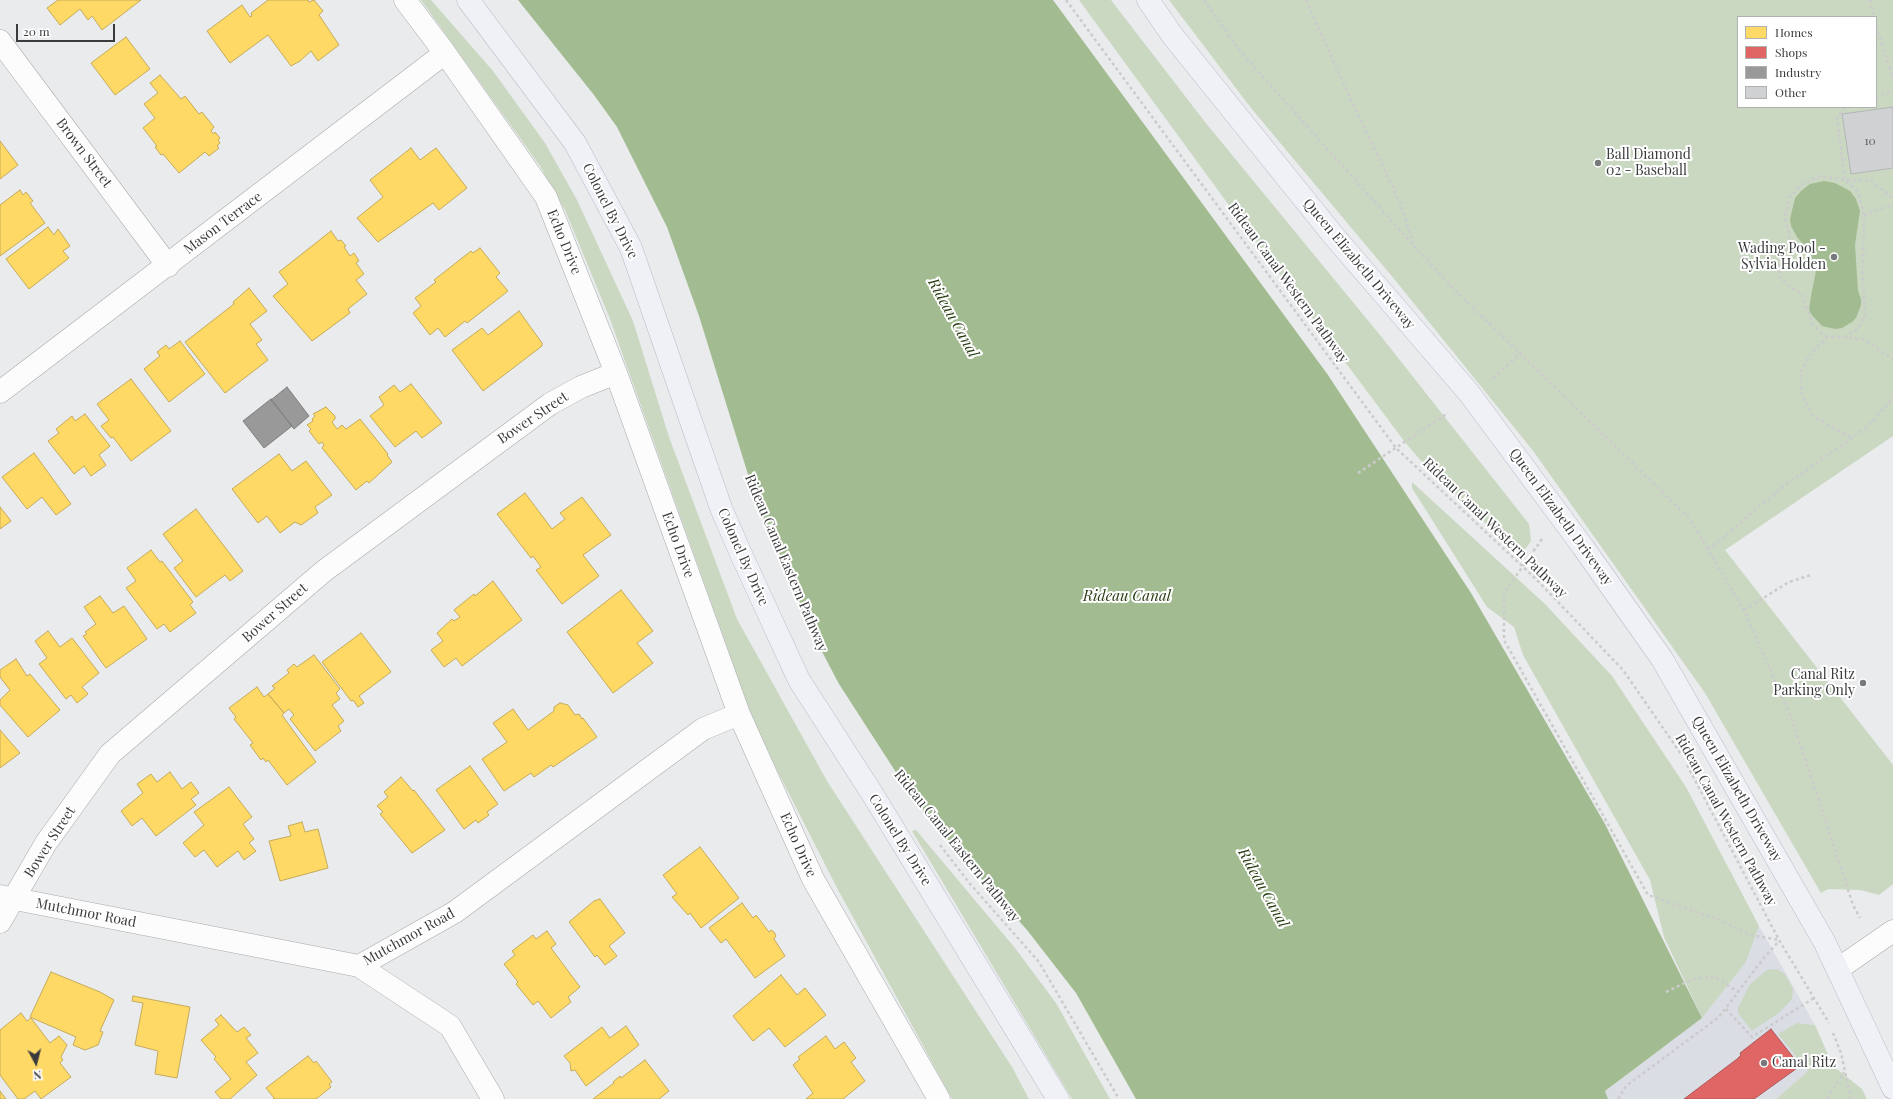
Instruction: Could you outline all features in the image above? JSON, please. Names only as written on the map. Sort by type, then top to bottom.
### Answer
[{"type":"main road","name":"Colonel By Drive","points":[[468,0],[575,143],[631,248],[721,508],[740,554],[799,680],[873,795],[1058,1099]]},
{"type":"main road","name":"Queen Elizabeth Driveway","points":[[1148,0],[1172,35],[1333,235],[1470,395],[1564,521],[1662,659],[1838,968],[1893,1088]]},
{"type":"street","name":"Echo Drive","points":[[405,0],[445,53],[546,196],[616,373],[739,714],[813,880],[939,1099]]},
{"type":"street","name":"Brown Street","points":[[0,41],[168,266]]},
{"type":"street","name":"Mason Terrace","points":[[0,392],[168,266],[445,53]]},
{"type":"street","name":"Bower Street","points":[[0,922],[7,897],[110,754],[330,566],[550,404],[581,387],[616,373]]},
{"type":"street","name":"Mutchmor Road","points":[[7,897],[359,966],[455,912],[703,729],[739,714]]},
{"type":"street","points":[[1838,968],[1893,931]]},
{"type":"street","points":[[359,966],[450,1026],[493,1099]]},
{"type":"path","name":"Rideau Canal Western Pathway","points":[[1066,0],[1396,448],[1536,579],[1623,670],[1683,756]]},
{"type":"path","points":[[1204,0],[1240,51],[1413,245],[1458,293],[1689,518],[1744,610],[1792,719],[1853,905],[1860,918]]},
{"type":"path","points":[[1306,0],[1401,205],[1413,245]]},
{"type":"path","points":[[1870,0],[1874,16]]},
{"type":"path","points":[[1877,29],[1893,79]]},
{"type":"path","points":[[1877,97],[1893,90]]},
{"type":"path","points":[[1844,108],[1837,119],[1845,180],[1858,192],[1864,215],[1863,273],[1865,315],[1858,329],[1845,337]]},
{"type":"path","points":[[1893,199],[1872,181],[1845,180],[1820,176],[1801,185],[1789,198],[1785,218],[1790,240],[1780,260],[1779,276],[1790,287],[1801,293],[1812,323],[1821,333],[1827,337],[1845,337],[1864,340],[1893,359]]},
{"type":"path","points":[[1864,215],[1893,206]]},
{"type":"path","points":[[1827,337],[1810,354],[1800,374],[1802,395],[1813,416],[1851,437]]},
{"type":"path","points":[[1358,473],[1442,418],[1521,353]]},
{"type":"path","points":[[1708,550],[1785,485],[1851,437],[1866,428],[1893,398]]},
{"type":"path","points":[[1564,521],[1543,539],[1522,566],[1504,593],[1504,640],[1648,895],[1720,920],[1751,935],[1779,940],[1719,1018],[1626,1086],[1618,1099]]},
{"type":"path","points":[[1744,610],[1789,582],[1811,575]]},
{"type":"path","name":"Rideau Canal Western Pathway","points":[[1687,764],[1779,940],[1830,1026]]},
{"type":"path","name":"Rideau Canal Eastern Pathway","points":[[936,842],[971,885],[1039,962],[1118,1099]]},
{"type":"path","points":[[1666,992],[1693,978],[1715,978],[1738,992]]},
{"type":"path","points":[[1726,1009],[1752,1037],[1814,998]]},
{"type":"path","points":[[1833,1031],[1841,1053],[1851,1099]]},
{"type":"path","points":[[1827,1099],[1844,1072]]},
{"type":"shaded area","points":[[421,0],[431,0],[493,71],[545,143],[577,200],[633,321],[669,437],[737,619],[827,781],[1012,1067],[1029,1099],[952,1099],[836,886],[752,717],[610,319],[565,210],[540,166]]},
{"type":"shaded area","points":[[1079,0],[1111,0],[1205,122],[1384,340],[1529,524],[1531,541],[1523,552],[1513,550],[1421,461],[1404,441],[1269,260]]},
{"type":"shaded area","points":[[1169,0],[1893,0],[1893,436],[1725,550],[1893,765],[1893,884],[1879,895],[1860,890],[1828,889],[1821,893],[1705,693],[1534,452],[1395,280],[1251,108]]},
{"type":"shaded area","points":[[1412,482],[1545,604],[1612,676],[1686,787],[1759,926],[1746,962],[1702,1018],[1664,937],[1650,880],[1523,655],[1514,627],[1487,607],[1412,488]]},
{"type":"shaded area","points":[[916,830],[1015,948],[1056,1003],[1110,1099],[1072,1099],[912,831]]},
{"type":"shaded area","points":[[1759,926],[1815,1025],[1797,1023],[1808,1071],[1776,1099],[1608,1099],[1605,1091],[1702,1018],[1746,962]]},
{"type":"shaded area","points":[[1777,969],[1786,975],[1793,989],[1792,999],[1780,1012],[1752,1031],[1738,1013],[1738,1008],[1750,984],[1767,970]]},
{"type":"shaded area","points":[[1797,1023],[1815,1025],[1833,1066],[1862,1089],[1867,1099],[1776,1099],[1808,1071],[1778,1034]]},
{"type":"water","name":"Rideau Canal","points":[[518,0],[1053,0],[1328,375],[1471,593],[1605,824],[1702,1018],[1605,1091],[1608,1099],[1136,1099],[1076,993],[1027,930],[936,828],[899,777],[839,684],[809,627],[755,497],[699,316],[667,227],[617,127],[594,95]]},
{"type":"water","name":"Wading Pool - Sylvia Holden","points":[[1824,181],[1835,183],[1850,191],[1856,199],[1860,211],[1855,245],[1858,291],[1861,299],[1861,305],[1856,318],[1852,322],[1842,328],[1835,329],[1822,326],[1811,314],[1809,309],[1816,271],[1810,252],[1797,237],[1791,226],[1790,219],[1795,198],[1801,191],[1810,184]]},
{"type":"building: Homes","points":[[58,0],[141,0],[102,30],[92,16],[88,20],[80,9],[60,25],[47,8]]},
{"type":"building: Homes","points":[[268,0],[308,0],[309,2],[314,0],[323,11],[319,15],[339,45],[318,61],[311,51],[300,61],[291,66],[268,35],[230,63],[207,31],[242,5],[250,17],[252,16],[251,13]]},
{"type":"building: Homes","points":[[126,37],[150,69],[115,95],[91,63]]},
{"type":"building: Homes","points":[[160,75],[181,99],[185,96],[199,114],[202,112],[214,127],[211,131],[214,134],[215,132],[220,138],[218,140],[220,143],[217,146],[219,148],[209,156],[205,152],[179,173],[163,154],[161,155],[155,147],[157,146],[143,128],[155,118],[144,104],[158,93],[150,83]]},
{"type":"building: Homes","points":[[0,141],[18,165],[0,179]]},
{"type":"building: Homes","points":[[411,148],[420,160],[436,148],[467,188],[439,210],[433,203],[378,242],[357,218],[383,197],[370,180]]},
{"type":"building: Homes","points":[[20,190],[23,195],[26,192],[33,201],[30,203],[45,223],[0,256],[0,205]]},
{"type":"building: Homes","points":[[48,227],[54,235],[58,229],[70,246],[63,251],[69,258],[29,289],[6,259]]},
{"type":"building: Homes","points":[[331,231],[338,241],[341,240],[346,246],[344,247],[350,256],[354,253],[359,261],[356,263],[364,274],[356,280],[367,294],[348,309],[350,313],[312,341],[273,296],[288,284],[279,272]]},
{"type":"building: Homes","points":[[480,248],[500,273],[496,277],[508,291],[467,323],[465,321],[445,337],[438,328],[430,335],[413,313],[421,306],[415,298],[436,282],[434,280],[471,251],[473,253]]},
{"type":"building: Homes","points":[[249,288],[267,311],[250,324],[262,340],[256,344],[268,360],[225,393],[185,342],[234,304],[233,302]]},
{"type":"building: Homes","points":[[519,311],[542,343],[542,346],[483,391],[452,350],[482,328],[488,335]]},
{"type":"building: Homes","points":[[180,341],[205,374],[169,402],[144,369],[160,356],[157,352],[166,345],[169,349]]},
{"type":"building: Homes","points":[[131,379],[171,431],[131,461],[113,437],[111,438],[101,426],[109,420],[97,404]]},
{"type":"building: Homes","points":[[411,384],[442,423],[422,438],[416,431],[395,447],[370,416],[384,405],[379,397],[394,385],[400,392]]},
{"type":"building: Homes","points":[[326,407],[335,416],[335,419],[332,422],[337,429],[342,425],[346,429],[360,419],[388,454],[387,455],[392,462],[369,483],[367,481],[356,490],[322,448],[324,445],[322,442],[319,444],[309,431],[311,429],[307,425],[313,421],[312,419],[315,416],[313,414]]},
{"type":"building: Homes","points":[[85,414],[110,446],[99,455],[106,465],[91,476],[84,466],[74,474],[48,441],[59,433],[56,429],[72,416],[75,421]]},
{"type":"building: Homes","points":[[34,453],[71,504],[56,515],[42,497],[27,509],[2,477]]},
{"type":"building: Homes","points":[[279,454],[292,471],[306,461],[332,495],[315,507],[318,513],[301,525],[295,522],[280,533],[267,516],[258,523],[232,489]]},
{"type":"building: Homes","points":[[525,493],[552,529],[565,519],[560,513],[582,497],[611,535],[583,555],[599,576],[562,604],[536,570],[541,567],[533,556],[531,558],[497,514]]},
{"type":"building: Homes","points":[[0,507],[11,521],[0,529]]},
{"type":"building: Homes","points":[[196,509],[243,571],[230,581],[225,575],[196,597],[174,568],[183,561],[163,534]]},
{"type":"building: Homes","points":[[151,550],[160,562],[162,561],[193,602],[190,605],[196,613],[170,632],[164,624],[157,629],[126,588],[136,581],[127,568]]},
{"type":"building: Homes","points":[[493,581],[522,620],[462,666],[456,658],[444,667],[431,650],[443,641],[437,633],[452,619],[454,621],[460,617],[454,610],[474,594],[475,596]]},
{"type":"building: Homes","points":[[621,590],[653,631],[637,643],[653,663],[613,693],[567,632]]},
{"type":"building: Homes","points":[[100,596],[113,613],[124,606],[147,639],[106,668],[83,636],[87,634],[85,632],[96,624],[84,607]]},
{"type":"building: Homes","points":[[48,631],[60,647],[72,638],[99,673],[82,687],[88,694],[77,703],[71,695],[66,699],[39,664],[47,658],[35,641]]},
{"type":"building: Homes","points":[[361,633],[391,672],[359,696],[364,703],[358,707],[353,700],[351,701],[322,662]]},
{"type":"building: Homes","points":[[314,655],[340,689],[336,693],[340,699],[332,705],[344,721],[338,726],[341,731],[315,751],[290,719],[294,715],[289,709],[284,713],[268,694],[275,688],[272,686],[289,673],[287,670],[294,664],[297,667]]},
{"type":"building: Homes","points":[[16,659],[27,676],[30,674],[60,710],[28,737],[0,705],[0,700],[10,690],[0,677],[0,670]]},
{"type":"building: Homes","points":[[257,687],[264,697],[268,694],[284,713],[282,715],[316,762],[287,785],[268,760],[266,762],[263,758],[261,760],[250,745],[253,743],[234,719],[236,717],[229,708]]},
{"type":"building: Homes","points":[[560,703],[568,705],[575,715],[579,714],[597,737],[553,767],[551,765],[534,777],[531,773],[504,791],[482,759],[507,742],[493,723],[513,709],[528,730],[554,711],[554,707]]},
{"type":"building: Homes","points":[[0,730],[20,753],[0,768]]},
{"type":"building: Homes","points":[[470,766],[498,804],[487,812],[489,815],[478,823],[476,820],[464,829],[436,790]]},
{"type":"building: Homes","points":[[170,772],[182,789],[191,782],[199,793],[191,799],[196,805],[156,836],[142,818],[132,826],[121,811],[143,793],[137,784],[151,774],[157,782]]},
{"type":"building: Homes","points":[[401,777],[413,791],[414,790],[445,830],[412,853],[380,814],[383,812],[377,806],[388,797],[384,792]]},
{"type":"building: Homes","points":[[229,787],[252,817],[243,824],[254,839],[249,843],[256,851],[244,860],[238,851],[217,867],[204,850],[195,857],[183,843],[204,825],[194,812]]},
{"type":"building: Homes","points":[[302,822],[305,832],[318,829],[328,868],[280,881],[269,841],[291,836],[288,826]]},
{"type":"building: Homes","points":[[700,847],[739,898],[701,928],[690,913],[688,915],[672,897],[677,894],[663,875]]},
{"type":"building: Homes","points":[[600,899],[625,933],[609,946],[617,956],[605,965],[597,955],[595,957],[569,922],[594,901]]},
{"type":"building: Homes","points":[[742,903],[753,918],[756,915],[769,932],[771,930],[774,932],[776,936],[774,939],[785,956],[755,978],[726,939],[721,943],[709,928]]},
{"type":"building: Homes","points":[[547,931],[556,944],[551,948],[580,987],[568,997],[571,1002],[551,1018],[538,1001],[533,1005],[516,984],[518,982],[504,964],[515,955],[512,951],[533,935],[536,939]]},
{"type":"building: Homes","points":[[51,972],[100,992],[114,1000],[100,1031],[103,1032],[98,1045],[85,1050],[73,1045],[76,1037],[30,1017]]},
{"type":"building: Homes","points":[[781,975],[797,995],[805,988],[826,1015],[785,1047],[769,1028],[753,1041],[733,1016]]},
{"type":"building: Homes","points":[[133,996],[190,1007],[177,1078],[155,1074],[158,1051],[135,1045],[143,1003],[132,1001]]},
{"type":"building: Homes","points":[[21,1013],[27,1021],[31,1018],[50,1043],[59,1036],[67,1045],[61,1057],[63,1060],[60,1063],[71,1077],[41,1099],[35,1091],[24,1099],[18,1099],[0,1075],[0,1030]]},
{"type":"building: Homes","points":[[221,1015],[237,1032],[244,1027],[251,1035],[246,1038],[258,1053],[246,1062],[257,1075],[230,1099],[221,1099],[215,1092],[231,1079],[214,1059],[216,1057],[201,1040],[219,1025],[215,1020]]},
{"type":"building: Homes","points":[[626,1026],[639,1045],[586,1086],[575,1070],[571,1071],[570,1063],[564,1056],[602,1027],[610,1038]]},
{"type":"building: Homes","points":[[826,1036],[835,1049],[844,1042],[856,1058],[851,1062],[865,1081],[843,1099],[806,1099],[813,1093],[793,1065],[800,1059],[798,1057]]},
{"type":"building: Homes","points":[[308,1056],[314,1063],[316,1061],[332,1082],[329,1084],[331,1087],[316,1099],[273,1099],[274,1098],[266,1088]]},
{"type":"building: Homes","points":[[645,1060],[669,1091],[659,1099],[593,1099],[614,1083],[613,1082],[620,1076],[621,1078]]},
{"type":"building: Homes","points":[[0,1091],[6,1099],[0,1099]]},
{"type":"building: Shops","name":"Canal Ritz","points":[[1771,1029],[1800,1066],[1754,1099],[1684,1099],[1737,1059],[1741,1055],[1740,1053]]},
{"type":"building: Industry","points":[[287,387],[309,416],[294,429],[271,400]]},
{"type":"building: Industry","points":[[271,399],[292,426],[264,448],[243,421]]},
{"type":"building: Other","points":[[1893,107],[1893,168],[1851,174],[1842,114]]},
{"type":"place","name":"Ball Diamond 02 - Baseball","points":[[1598,163]]},
{"type":"place","name":"Wading Pool - Sylvia Holden","points":[[1834,257]]},
{"type":"place","name":"Canal Ritz Parking Only","points":[[1863,683]]},
{"type":"place","name":"Canal Ritz","points":[[1764,1063]]}]
